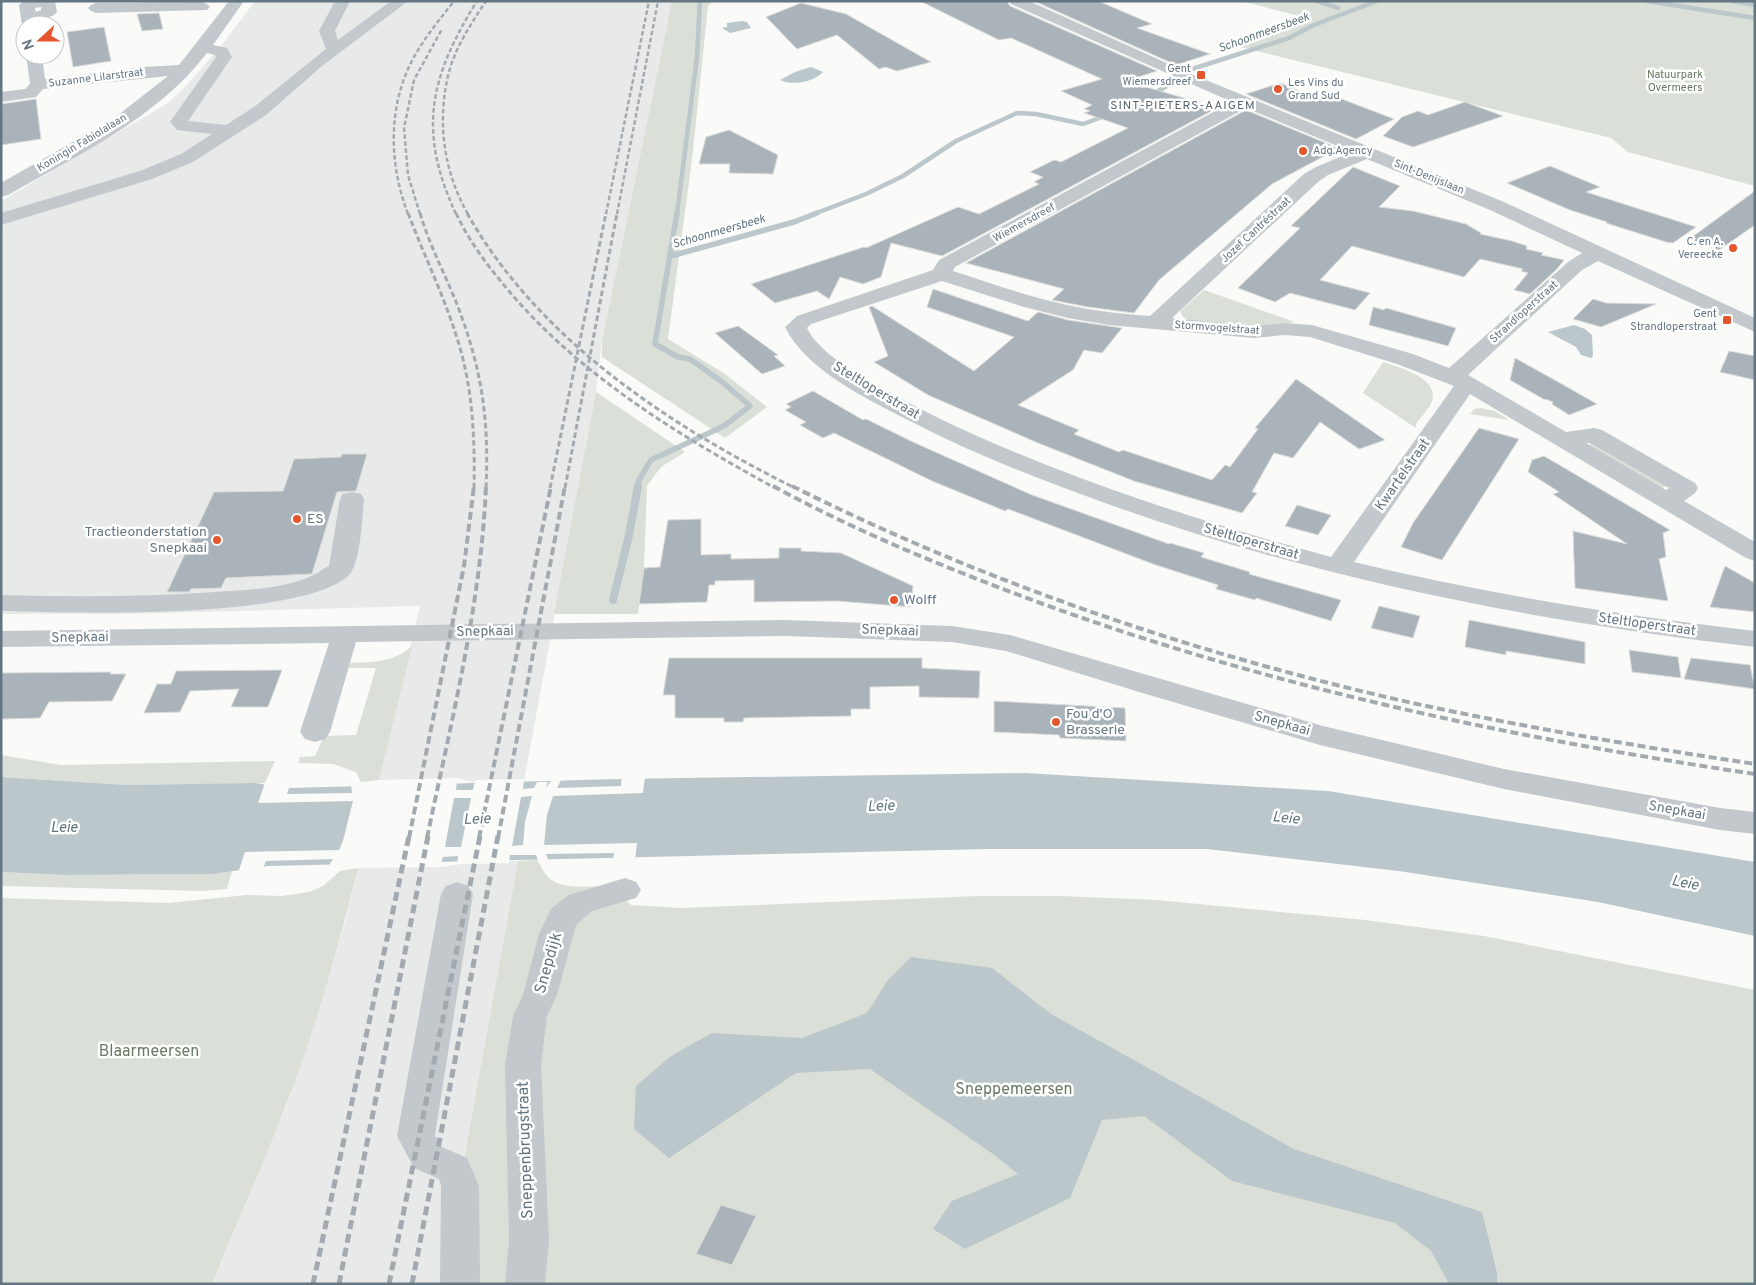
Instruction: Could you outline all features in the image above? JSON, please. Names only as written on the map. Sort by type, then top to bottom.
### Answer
[{"type":"street","points":[[334,50],[327,30],[343,1]]},
{"type":"street","points":[[1,219],[172,166],[260,111],[301,74],[401,1]]},
{"type":"street","name":"Sint-Denijslaan","points":[[1016,1],[1245,102],[1465,192],[1755,326]]},
{"type":"street","points":[[95,4],[235,4]]},
{"type":"street","name":"Koningin Fabiolalaan","points":[[1,191],[119,123],[158,94],[202,48],[235,4]]},
{"type":"street","points":[[202,48],[221,51],[224,57],[178,122],[183,126],[230,131]]},
{"type":"street","name":"Suzanne Lilarstraat","points":[[35,65],[38,85],[144,72],[183,70]]},
{"type":"street","points":[[1,98],[30,92],[38,85]]},
{"type":"street","name":"Wiemersdreef","points":[[798,323],[942,274],[946,264],[1245,102]]},
{"type":"street","name":"Jozef Cantréstraat","points":[[1154,324],[1311,178],[1322,171],[1368,152]]},
{"type":"street","name":"Strandloperstraat","points":[[1460,380],[1575,266],[1587,258],[1600,253]]},
{"type":"street","name":"Stormvogelstraat","points":[[942,274],[1031,303],[1059,310],[1109,319],[1154,324],[1254,332],[1284,329],[1312,331],[1404,359],[1460,380],[1564,440],[1594,435],[1686,488],[1667,501],[1755,552]]},
{"type":"street","name":"Steltloperstraat","points":[[798,323],[796,327],[801,337],[838,370],[890,402],[974,443],[1085,488],[1187,524],[1338,566],[1512,604],[1625,622],[1755,639]]},
{"type":"street","name":"Kwartelstraat","points":[[1338,566],[1460,380]]},
{"type":"street","points":[[1,603],[135,603],[226,600],[294,591],[330,580],[341,568],[352,499]]},
{"type":"street","name":"Snepkaai","points":[[1,639],[786,628],[900,631],[978,638],[1010,643],[1049,653],[1149,686],[1320,735],[1485,775],[1720,819],[1755,823]]},
{"type":"street","points":[[315,732],[345,634]]},
{"type":"street","name":"Snepdijk","points":[[530,1016],[540,996],[556,934],[563,918],[581,903],[625,890]]},
{"type":"street","points":[[457,894],[416,1136],[427,1157],[454,1168],[460,1186],[460,1284]]},
{"type":"street","name":"Sneppenbrugstraat","points":[[525,1284],[529,1240],[523,1065],[530,1016]]},
{"type":"shaded area","points":[[255,1],[672,1],[602,341],[596,392],[524,781],[475,783],[458,778],[379,780],[420,606],[131,614],[1,614],[1,201],[168,103],[185,87],[221,46]]},
{"type":"shaded area","points":[[518,861],[467,1142],[445,1284],[212,1284],[286,1107],[319,1010],[345,922],[358,868],[441,867],[475,862]]},
{"type":"green space","points":[[672,1],[713,1],[708,6],[692,160],[668,339],[725,374],[767,407],[725,438],[602,357],[602,341]]},
{"type":"green space","name":"Natuurpark Overmeers","points":[[1242,1],[1755,1],[1755,186],[1628,152],[1611,138],[1240,47],[1310,19]]},
{"type":"green space","points":[[1204,290],[1295,322],[1258,327],[1191,321],[1183,317],[1180,311]]},
{"type":"green space","points":[[1383,362],[1407,370],[1430,386],[1433,393],[1432,401],[1416,424],[1416,428],[1363,393]]},
{"type":"green space","points":[[596,392],[685,452],[661,467],[647,486],[644,568],[638,614],[554,614]]},
{"type":"green space","points":[[1481,408],[1495,411],[1509,420],[1470,414],[1474,409]]},
{"type":"green space","points":[[1590,443],[1668,486],[1660,488],[1590,446]]},
{"type":"green space","points":[[412,646],[379,780],[361,782],[356,772],[333,764],[298,763],[300,757],[315,756],[324,736],[356,735],[376,668],[346,668],[351,663],[391,658]]},
{"type":"green space","points":[[1,755],[61,765],[275,761],[265,783],[127,785],[1,777]]},
{"type":"green space","name":"Sneppemeersen","points":[[537,860],[546,875],[554,881],[578,887],[611,885],[631,905],[680,908],[979,896],[1061,896],[1156,900],[1365,920],[1484,936],[1755,990],[1755,1284],[445,1284],[467,1142],[518,861]]},
{"type":"green space","name":"Blaarmeersen","points":[[358,868],[325,989],[296,1079],[212,1284],[1,1284],[1,898],[169,903],[247,895],[282,896],[309,892],[323,886],[340,871]]},
{"type":"green space","points":[[232,871],[227,889],[203,891],[1,886],[1,872],[65,875],[213,874]]},
{"type":"water","points":[[747,22],[751,28],[730,33],[722,28],[727,27],[727,23]]},
{"type":"water","points":[[811,67],[823,72],[809,81],[791,83],[780,80],[795,72]]},
{"type":"water","points":[[1574,325],[1585,329],[1592,335],[1593,356],[1591,358],[1581,355],[1576,347],[1548,332]]},
{"type":"water","name":"Leie","points":[[1025,773],[1328,791],[1755,862],[1755,936],[1598,902],[1399,871],[1207,849],[988,849],[268,866],[213,874],[65,875],[1,872],[1,777],[127,785],[255,783],[289,788],[619,779]]},
{"type":"water","points":[[911,957],[992,968],[1051,1014],[1294,1149],[1482,1212],[1497,1273],[1497,1284],[1449,1284],[1431,1251],[1395,1223],[1232,1181],[1144,1116],[1102,1120],[1070,1198],[965,1249],[933,1229],[952,1201],[1018,1174],[993,1154],[870,1069],[796,1073],[669,1158],[634,1129],[636,1086],[671,1056],[712,1033],[802,1038],[867,1013],[888,980]]},
{"type":"pier","points":[[622,776],[645,776],[643,793],[553,796],[547,815],[544,845],[637,843],[635,860],[613,861],[614,853],[546,854],[549,862],[539,863],[536,855],[510,855],[509,863],[475,864],[457,864],[458,856],[443,857],[441,865],[328,867],[333,859],[266,861],[263,869],[238,873],[245,852],[339,850],[343,841],[353,801],[258,803],[265,783],[290,785],[287,794],[352,793],[351,783],[457,781],[456,790],[473,790],[475,780],[524,779],[523,789],[534,788],[537,782],[548,782],[546,788],[553,778],[562,778],[557,788],[621,786]],"holes":[[[532,796],[525,822],[523,845],[512,846],[521,797]],[[454,798],[471,798],[461,847],[445,847]]]},
{"type":"building","points":[[920,1],[1007,1],[1010,6],[1157,71],[1126,81],[1211,106],[1225,101],[1228,102],[942,256],[891,243],[881,277],[863,284],[840,277],[829,299],[817,291],[775,303],[751,284],[864,247],[866,248],[958,207],[979,214],[1039,184],[1034,182],[1043,177],[1030,172],[1054,160],[1061,162],[1128,128],[1084,113],[1090,111],[1084,109],[1092,105],[1061,91],[1102,79],[1011,38],[999,40]]},
{"type":"building","points":[[1034,1],[1098,1],[1152,24],[1137,28],[1210,54],[1176,65]]},
{"type":"building","points":[[801,3],[846,14],[931,62],[897,71],[885,67],[879,69],[837,35],[797,49],[766,17]]},
{"type":"building","points":[[159,13],[163,29],[142,31],[137,14]]},
{"type":"building","points":[[104,27],[111,61],[73,67],[67,32]]},
{"type":"building","points":[[1280,83],[1315,97],[1326,93],[1394,119],[1356,139],[1246,94]]},
{"type":"building","points":[[36,99],[41,139],[1,145],[1,104]]},
{"type":"building","points":[[1465,102],[1503,116],[1413,147],[1383,136],[1402,117],[1418,111],[1428,115]]},
{"type":"building","points":[[1246,110],[1338,148],[1322,154],[1326,155],[1272,184],[1159,280],[1134,313],[1052,300],[1064,289],[966,263]]},
{"type":"building","points":[[729,130],[778,155],[773,174],[729,173],[730,164],[699,164],[706,137]]},
{"type":"building","points":[[1550,166],[1600,187],[1586,192],[1696,227],[1673,243],[1666,242],[1570,210],[1507,183]]},
{"type":"building","points":[[1353,167],[1400,186],[1379,207],[1413,211],[1466,224],[1480,234],[1512,241],[1527,246],[1526,249],[1543,253],[1541,255],[1564,260],[1530,294],[1514,290],[1528,273],[1521,271],[1523,269],[1480,259],[1464,277],[1352,246],[1320,280],[1370,293],[1355,310],[1290,293],[1275,302],[1238,288],[1300,228],[1291,226]]},
{"type":"building","points":[[1755,191],[1755,225],[1719,250],[1688,240]]},
{"type":"building","points":[[933,289],[1028,321],[1038,312],[1068,320],[1122,328],[1102,353],[1084,350],[1073,370],[1018,405],[1079,430],[1074,434],[1119,452],[1123,450],[1212,480],[1225,465],[1230,467],[1258,429],[1255,428],[1296,379],[1385,440],[1359,449],[1320,422],[1293,458],[1274,453],[1252,492],[1257,493],[1242,513],[1134,481],[1038,443],[928,395],[874,362],[888,356],[869,307],[872,306],[974,371],[1014,337],[927,307]]},
{"type":"building","points":[[1593,299],[1606,303],[1656,304],[1601,327],[1573,319]]},
{"type":"building","points":[[1373,307],[1384,310],[1386,308],[1456,328],[1448,346],[1369,325]]},
{"type":"building","points":[[738,326],[778,355],[774,356],[785,366],[762,374],[715,333]]},
{"type":"building","points":[[1729,351],[1755,356],[1755,380],[1720,372]]},
{"type":"building","points":[[1515,358],[1597,404],[1569,415],[1552,404],[1553,402],[1545,400],[1510,380]]},
{"type":"building","points":[[813,391],[863,420],[866,419],[1032,495],[1169,544],[1204,553],[1201,557],[1250,572],[1249,574],[1341,600],[1331,621],[1256,598],[1255,600],[1216,589],[1218,585],[1153,564],[1008,509],[1005,511],[932,481],[834,433],[823,438],[800,425],[806,422],[785,410],[791,407],[786,404]]},
{"type":"building","points":[[1479,428],[1519,439],[1442,560],[1401,547],[1413,523]]},
{"type":"building","points":[[342,454],[367,454],[356,491],[337,492],[312,574],[226,578],[221,588],[191,589],[189,592],[167,592],[214,492],[283,491],[294,459],[341,457]]},
{"type":"building","points":[[1544,456],[1670,530],[1663,533],[1666,557],[1659,559],[1668,601],[1575,588],[1573,531],[1627,544],[1553,494],[1559,492],[1528,472],[1532,460]]},
{"type":"building","points":[[1297,505],[1331,515],[1318,535],[1285,526]]},
{"type":"building","points":[[701,519],[701,555],[731,554],[731,559],[779,558],[779,548],[801,548],[801,551],[841,553],[913,586],[911,607],[837,601],[754,602],[754,580],[715,581],[715,585],[709,585],[707,602],[639,604],[644,568],[660,567],[668,520]]},
{"type":"building","points":[[1725,566],[1755,583],[1755,612],[1710,607]]},
{"type":"building","points":[[1379,606],[1420,616],[1413,638],[1371,628]]},
{"type":"building","points":[[1469,620],[1585,642],[1585,664],[1506,651],[1506,655],[1465,647]]},
{"type":"building","points":[[1629,650],[1678,657],[1681,678],[1632,672]]},
{"type":"building","points":[[669,658],[922,658],[922,668],[980,671],[979,698],[919,697],[919,686],[870,687],[870,709],[851,709],[851,716],[744,718],[743,722],[724,722],[724,718],[675,718],[675,695],[663,695]]},
{"type":"building","points":[[1691,658],[1750,665],[1755,689],[1684,679]]},
{"type":"building","points":[[282,670],[268,707],[231,707],[239,689],[190,691],[180,712],[144,713],[157,684],[171,684],[176,671]]},
{"type":"building","points":[[111,672],[110,674],[126,674],[112,701],[49,702],[40,718],[1,719],[1,673]]},
{"type":"building","name":"Fou d'O Brasserie","points":[[994,701],[1125,708],[1126,741],[994,732]]},
{"type":"building","points":[[721,1205],[756,1216],[732,1265],[696,1254]]},
{"type":"waterway","points":[[677,214],[697,57],[700,1]]},
{"type":"waterway","points":[[1317,1],[1338,8]]},
{"type":"waterway","name":"Schoonmeersbeek","points":[[1186,71],[1289,38],[1314,25],[1377,1]]},
{"type":"waterway","points":[[1647,1],[1755,18]]},
{"type":"waterway","points":[[1733,1],[1755,5]]},
{"type":"waterway","name":"Schoonmeersbeek","points":[[1150,95],[1171,84]]},
{"type":"waterway","name":"Schoonmeersbeek","points":[[814,214],[866,194],[903,176],[956,141],[1017,113],[1036,114],[1083,124],[1108,115]]},
{"type":"waterway","name":"Schoonmeersbeek","points":[[638,488],[639,480],[651,460],[724,426],[750,406],[721,381],[690,359],[678,357],[655,344],[677,213]]},
{"type":"waterway","name":"Schoonmeersbeek","points":[[671,256],[794,222],[817,213]]},
{"type":"waterway","name":"Schoonmeersbeek","points":[[613,600],[629,535],[638,486]]},
{"type":"railway","points":[[408,214],[397,175],[394,155],[395,115],[399,95],[405,76],[418,50],[454,1]]},
{"type":"railway","points":[[456,214],[444,184],[436,156],[433,130],[434,104],[439,80],[448,55],[477,1]]},
{"type":"railway","points":[[468,214],[453,182],[448,165],[443,130],[443,112],[448,76],[454,56],[486,1]]},
{"type":"railway","points":[[606,214],[649,1]]},
{"type":"railway","points":[[617,214],[658,1]]},
{"type":"railway","points":[[420,214],[408,175],[404,128],[414,80],[442,29]]},
{"type":"railway","points":[[408,213],[449,314],[460,348],[468,382],[472,418],[474,486]]},
{"type":"railway","points":[[420,213],[461,315],[475,358],[485,421],[486,488]]},
{"type":"railway","points":[[456,213],[475,246],[514,297],[542,327],[577,358]]},
{"type":"railway","points":[[467,213],[496,258],[530,300],[579,348]]},
{"type":"railway","points":[[579,348],[606,213]]},
{"type":"railway","points":[[590,357],[617,213]]},
{"type":"railway","points":[[577,358],[579,348]]},
{"type":"railway","points":[[579,348],[590,357]]},
{"type":"railway","points":[[588,367],[590,357]]},
{"type":"railway","points":[[590,357],[654,407],[700,436],[795,488]]},
{"type":"railway","points":[[550,488],[577,358]]},
{"type":"railway","points":[[577,358],[588,367]]},
{"type":"railway","points":[[565,488],[588,367]]},
{"type":"railway","points":[[588,367],[636,404],[704,448],[775,488]]},
{"type":"railway","points":[[409,838],[464,566],[474,486]]},
{"type":"railway","points":[[427,838],[464,663],[478,575],[486,486]]},
{"type":"railway","points":[[479,838],[551,486]]},
{"type":"railway","points":[[498,838],[565,486]]},
{"type":"railway","points":[[773,486],[872,535],[974,578],[1130,634],[1218,661],[1394,707],[1484,727],[1664,760],[1755,774]]},
{"type":"railway","points":[[792,486],[867,522],[1020,586],[1098,614],[1256,664],[1336,685],[1459,713],[1586,737],[1755,764]]},
{"type":"railway","points":[[313,1284],[409,836]]},
{"type":"railway","points":[[339,1284],[428,836]]},
{"type":"railway","points":[[389,1284],[480,836]]},
{"type":"railway","points":[[412,1284],[498,836]]},
{"type":"place","name":"Gent Wiemersdreef","points":[[1201,75]]},
{"type":"place","name":"Les Vins du Grand Sud","points":[[1278,89]]},
{"type":"place","name":"Adg.Agency","points":[[1303,151]]},
{"type":"place","name":"C. en A. Vereecke","points":[[1733,248]]},
{"type":"place","name":"Gent Strandloperstraat","points":[[1727,320]]},
{"type":"place","name":"ES","points":[[297,519]]},
{"type":"place","name":"Tractieonderstation Snepkaai","points":[[217,540]]},
{"type":"place","name":"Wolff","points":[[894,600]]},
{"type":"place","name":"Fou d'O Brasserie","points":[[1056,722]]},
{"type":"district","name":"SINT-PIETERS-AAIGEM","points":[[1183,106]]}]
